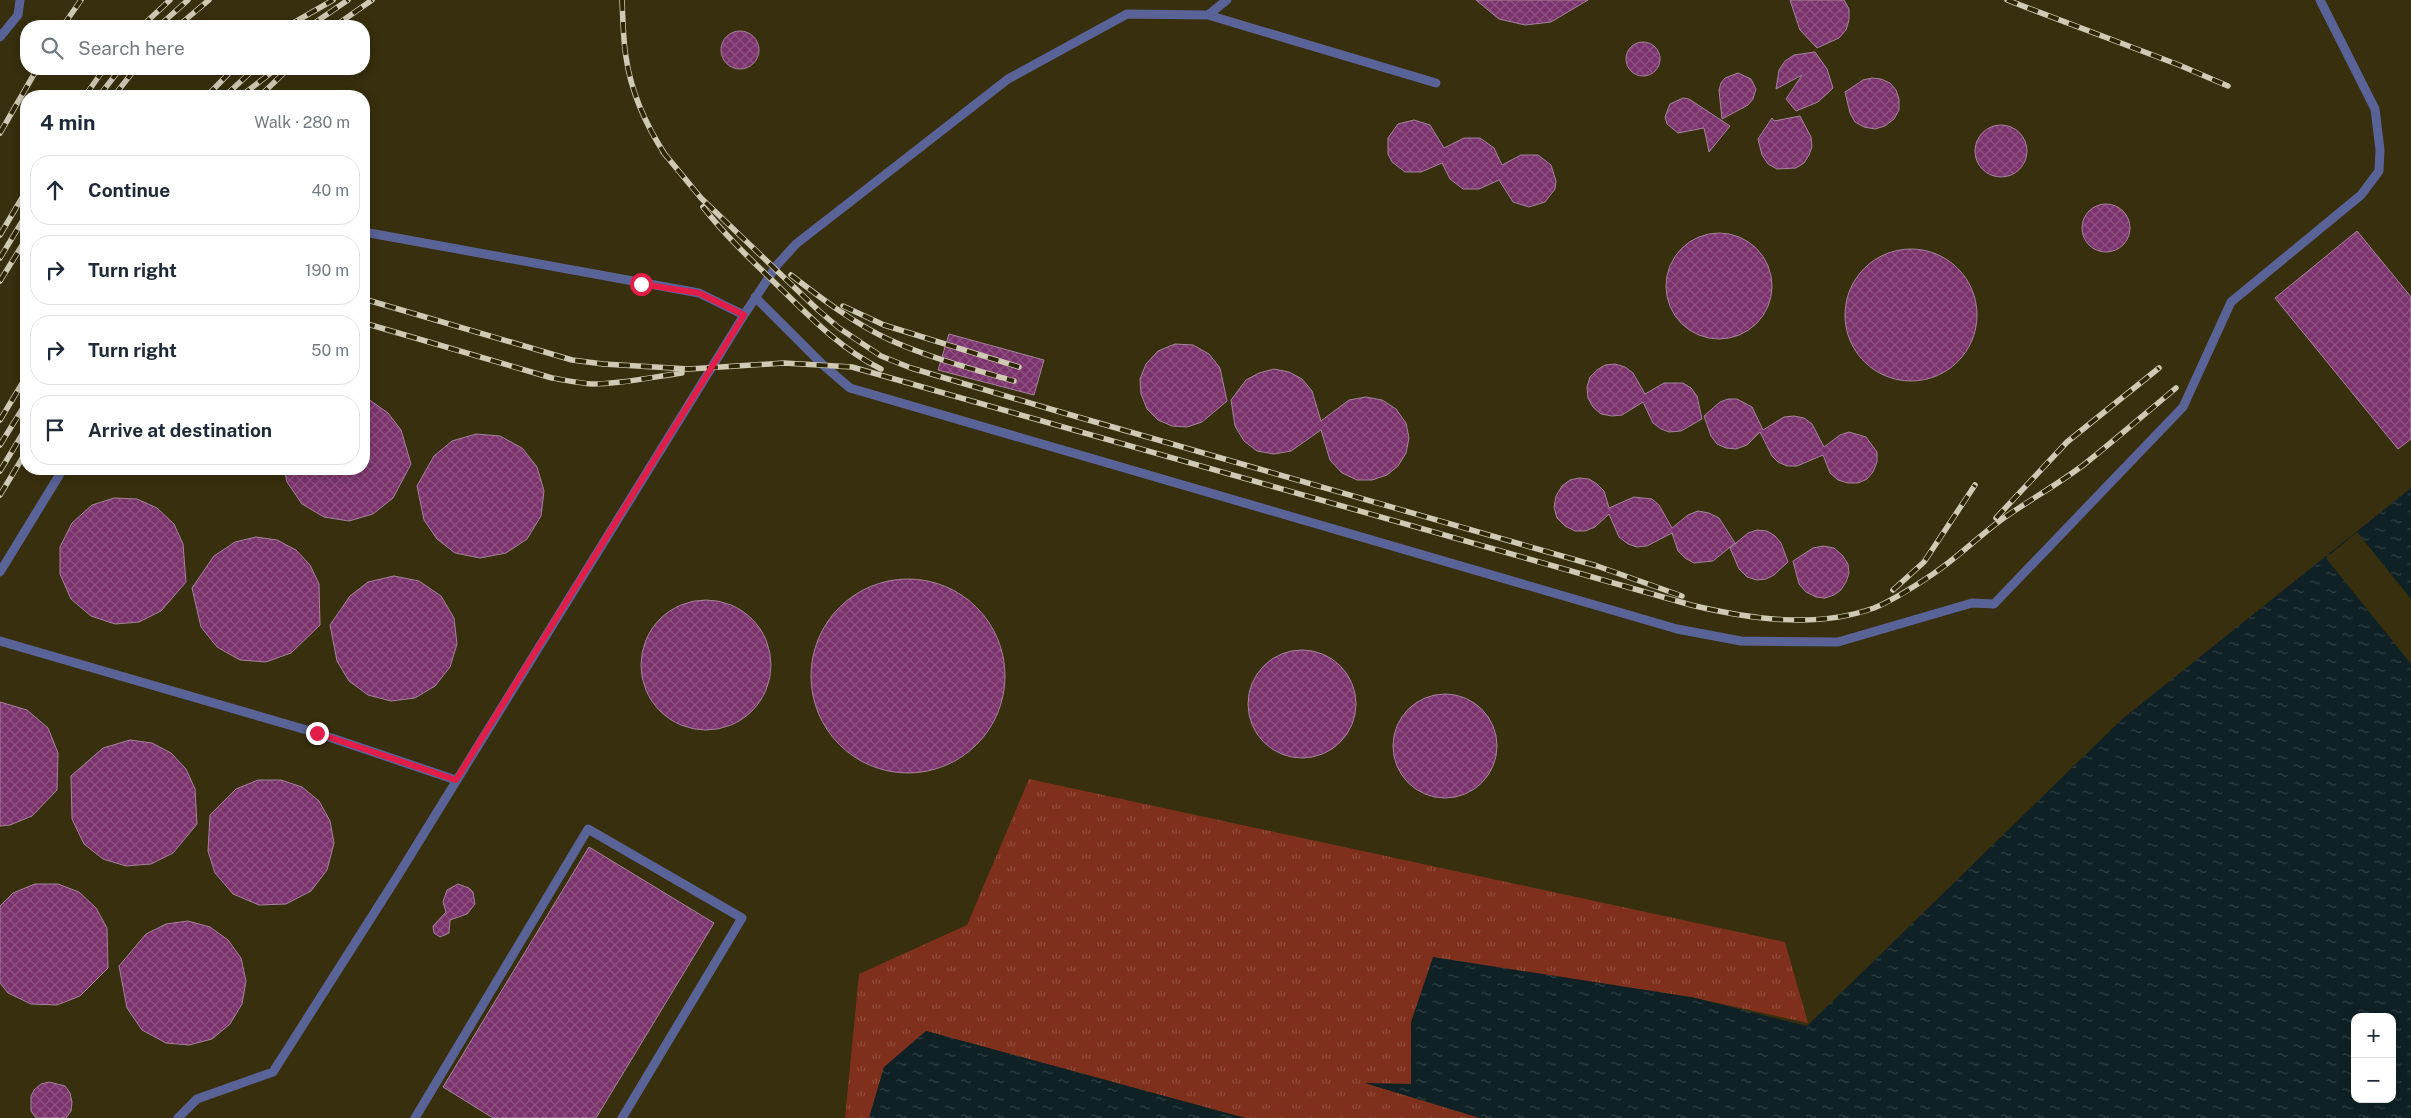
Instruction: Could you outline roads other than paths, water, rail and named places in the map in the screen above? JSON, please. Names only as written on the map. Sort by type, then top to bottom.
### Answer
[{"type":"lane","points":[[0,37],[18,15],[20,0]]},
{"type":"lane","points":[[1208,15],[1227,0]]},
{"type":"lane","points":[[755,297],[822,364],[850,388],[1677,629],[1742,641],[1838,642],[1972,603],[1994,604],[2183,407],[2231,302],[2361,195],[2379,171],[2380,150],[2375,110],[2320,0]]},
{"type":"lane","points":[[178,1118],[197,1099],[274,1072],[397,877],[755,297],[777,265],[796,244],[1008,79],[1127,14],[1208,15],[1436,83]]},
{"type":"lane","points":[[370,233],[699,293],[744,315]]},
{"type":"lane","points":[[0,572],[59,475]]},
{"type":"lane","points":[[0,641],[317,733],[456,780]]},
{"type":"lane","points":[[415,1118],[588,829],[742,918],[622,1118]]},
{"type":"water","points":[[2411,488],[2411,1118],[1480,1118],[1365,1083],[1411,1084],[1411,1022],[1433,957],[1691,997],[1807,1026],[2121,720]]},
{"type":"water","points":[[926,1031],[1245,1118],[869,1118],[884,1067]]},
{"type":"railway","points":[[67,20],[81,0]]},
{"type":"railway","points":[[148,20],[170,0]]},
{"type":"railway","points":[[166,20],[188,0]]},
{"type":"railway","points":[[185,20],[209,0]]},
{"type":"railway","points":[[298,20],[333,0]]},
{"type":"railway","points":[[319,20],[348,0]]},
{"type":"railway","points":[[344,20],[372,0]]},
{"type":"railway","points":[[622,0],[628,70],[646,121],[666,156]]},
{"type":"railway","points":[[2007,0],[2179,65],[2228,86]]},
{"type":"railway","points":[[25,90],[34,75]]},
{"type":"railway","points":[[89,90],[100,75]]},
{"type":"railway","points":[[104,90],[115,75]]},
{"type":"railway","points":[[119,90],[130,75]]},
{"type":"railway","points":[[213,90],[227,75]]},
{"type":"railway","points":[[231,90],[248,75]]},
{"type":"railway","points":[[249,90],[268,75]]},
{"type":"railway","points":[[266,90],[282,75]]},
{"type":"railway","points":[[0,133],[20,98]]},
{"type":"railway","points":[[663,152],[701,198],[818,310],[839,328],[881,356],[911,368],[1057,411],[1597,566],[1682,596]]},
{"type":"railway","points":[[0,235],[20,201]]},
{"type":"railway","points":[[703,207],[737,246],[812,318],[851,351],[881,369]]},
{"type":"railway","points":[[0,258],[20,225]]},
{"type":"railway","points":[[0,281],[20,249]]},
{"type":"railway","points":[[791,275],[851,319],[877,334],[936,358],[1014,381]]},
{"type":"railway","points":[[370,301],[572,360],[603,364],[689,369],[784,363],[852,367],[1691,605],[1759,618],[1782,620],[1806,620],[1852,614],[1874,608],[1889,601],[1942,568],[2001,520],[2086,463],[2176,388]]},
{"type":"railway","points":[[843,306],[884,325],[1019,367]]},
{"type":"railway","points":[[370,325],[552,378],[577,382],[592,384],[614,383],[682,373]]},
{"type":"railway","points":[[1996,518],[2067,442],[2159,368]]},
{"type":"railway","points":[[0,420],[20,387]]},
{"type":"railway","points":[[0,445],[20,413]]},
{"type":"railway","points":[[0,471],[20,438]]},
{"type":"railway","points":[[0,495],[20,462]]},
{"type":"railway","points":[[1893,590],[1924,562],[1975,485]]}]
